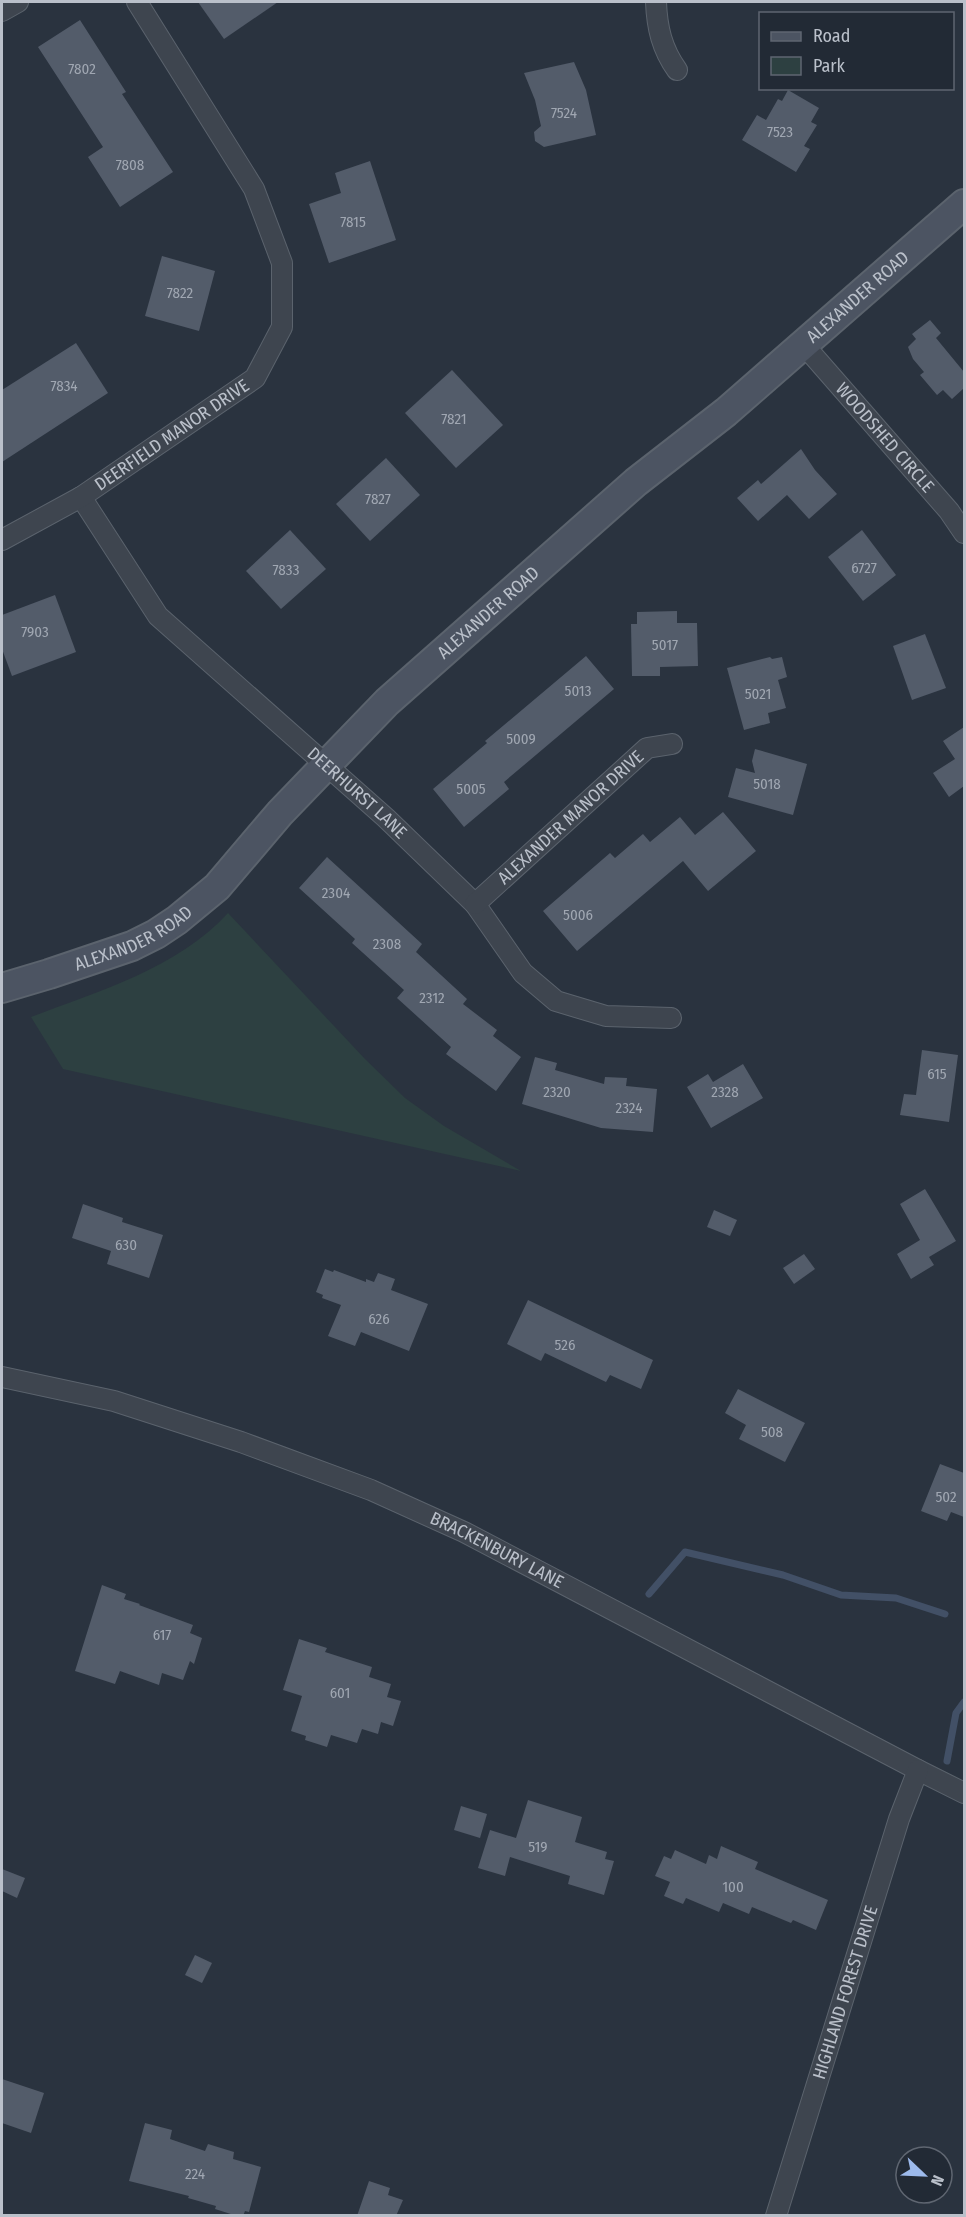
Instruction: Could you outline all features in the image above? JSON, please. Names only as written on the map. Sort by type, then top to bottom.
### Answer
[{"type":"street","points":[[2,11],[18,2]]},
{"type":"street","name":"DEERFIELD MANOR DRIVE","points":[[2,540],[81,497],[255,378],[282,327],[282,263],[254,189],[137,2]]},
{"type":"street","points":[[656,2],[657,26],[670,60],[677,70]]},
{"type":"street","name":"ALEXANDER ROAD","points":[[2,988],[132,946],[177,920],[217,887],[280,813],[387,702],[636,482],[726,412],[964,204]]},
{"type":"street","name":"WOODSHED CIRCLE","points":[[804,345],[949,511],[964,533]]},
{"type":"street","name":"DEERHURST LANE","points":[[81,497],[158,616],[386,818],[475,904],[523,974],[556,1001],[606,1016],[671,1018]]},
{"type":"street","name":"ALEXANDER MANOR DRIVE","points":[[475,904],[647,748],[672,744]]},
{"type":"street","name":"BRACKENBURY LANE","points":[[2,1377],[125,1404],[241,1442],[371,1490],[464,1532],[964,1793]]},
{"type":"street","name":"HIGHLAND FOREST DRIVE","points":[[776,2216],[899,1819],[918,1770]]},
{"type":"green space","points":[[228,913],[365,1059],[405,1098],[444,1126],[521,1171],[63,1069],[31,1017],[110,987],[162,963],[186,949]]},
{"type":"building","points":[[198,2],[278,2],[224,39]]},
{"type":"building","points":[[80,20],[126,92],[122,94],[173,172],[120,207],[88,157],[103,147],[38,47]]},
{"type":"building","points":[[574,62],[586,90],[596,135],[544,147],[535,141],[534,132],[541,126],[535,100],[524,73]]},
{"type":"building","points":[[788,90],[819,108],[811,122],[817,125],[804,146],[810,149],[796,172],[742,140],[757,115],[766,120],[778,99],[782,101]]},
{"type":"building","points":[[370,161],[396,240],[329,263],[309,204],[341,193],[335,173]]},
{"type":"building","points":[[162,256],[215,271],[199,331],[145,316]]},
{"type":"building","points":[[930,320],[941,333],[936,338],[964,372],[964,388],[952,399],[943,390],[937,395],[920,375],[924,372],[913,359],[908,347],[916,339],[912,334]]},
{"type":"building","points":[[76,343],[108,393],[2,462],[2,390]]},
{"type":"building","points":[[452,370],[503,425],[456,468],[405,413]]},
{"type":"building","points":[[801,449],[815,470],[837,494],[809,519],[787,495],[758,521],[737,498],[758,480],[761,484]]},
{"type":"building","points":[[386,458],[420,495],[370,541],[336,504]]},
{"type":"building","points":[[290,530],[326,569],[281,609],[246,571]]},
{"type":"building","points":[[862,530],[896,575],[863,601],[828,557]]},
{"type":"building","points":[[55,595],[76,652],[12,676],[2,649],[2,615]]},
{"type":"building","points":[[677,611],[677,623],[697,623],[698,666],[660,667],[660,676],[632,676],[631,624],[637,624],[637,612]]},
{"type":"building","points":[[925,634],[946,688],[912,700],[893,646]]},
{"type":"building","points":[[586,656],[614,689],[504,782],[509,789],[464,827],[433,789],[487,743],[485,741]]},
{"type":"building","points":[[770,657],[772,659],[782,657],[787,677],[778,680],[786,708],[768,713],[770,723],[744,730],[727,668]]},
{"type":"building","points":[[964,727],[964,786],[949,797],[933,773],[955,759],[943,741]]},
{"type":"building","points":[[755,749],[807,764],[793,815],[728,797],[736,768],[755,773],[752,761]]},
{"type":"building","points":[[723,812],[756,851],[708,891],[683,861],[577,951],[543,911],[610,853],[615,858],[643,834],[650,842],[680,817],[695,835]]},
{"type":"building","points":[[327,857],[422,944],[416,952],[467,999],[463,1004],[497,1030],[493,1036],[521,1057],[496,1091],[446,1054],[451,1047],[397,998],[404,990],[352,943],[355,939],[299,888]]},
{"type":"building","points":[[922,1050],[958,1055],[949,1122],[900,1115],[904,1094],[916,1095]]},
{"type":"building","points":[[535,1057],[557,1063],[555,1070],[604,1084],[605,1077],[627,1078],[626,1086],[657,1089],[653,1132],[601,1128],[522,1104]]},
{"type":"building","points":[[743,1064],[763,1098],[711,1128],[687,1087],[708,1074],[713,1082]]},
{"type":"building","points":[[925,1189],[956,1241],[929,1257],[934,1265],[911,1279],[897,1254],[920,1240],[900,1204]]},
{"type":"building","points":[[83,1204],[123,1218],[122,1222],[163,1235],[149,1278],[107,1264],[111,1251],[72,1238]]},
{"type":"building","points":[[714,1210],[737,1220],[730,1236],[707,1227]]},
{"type":"building","points":[[804,1254],[815,1269],[794,1284],[783,1268]]},
{"type":"building","points":[[325,1269],[366,1282],[366,1279],[374,1282],[378,1273],[395,1279],[391,1290],[428,1304],[409,1351],[361,1332],[355,1346],[328,1336],[341,1305],[322,1298],[323,1295],[316,1292]]},
{"type":"building","points":[[528,1300],[653,1360],[641,1389],[610,1375],[606,1382],[545,1353],[541,1361],[507,1344]]},
{"type":"building","points":[[738,1389],[805,1423],[785,1462],[739,1439],[746,1425],[725,1413]]},
{"type":"building","points":[[940,1464],[964,1473],[964,1517],[951,1512],[947,1521],[921,1511]]},
{"type":"building","points":[[102,1585],[126,1594],[124,1599],[193,1625],[190,1633],[202,1638],[194,1664],[190,1661],[183,1680],[162,1673],[159,1685],[120,1671],[115,1684],[75,1671]]},
{"type":"building","points":[[299,1639],[327,1648],[325,1652],[372,1667],[369,1677],[391,1684],[387,1697],[401,1701],[393,1726],[381,1722],[378,1734],[362,1729],[357,1743],[331,1735],[327,1747],[305,1740],[306,1736],[291,1731],[302,1696],[283,1690]]},
{"type":"building","points":[[528,1800],[582,1817],[575,1842],[607,1852],[605,1859],[614,1861],[604,1895],[568,1884],[570,1876],[510,1857],[505,1876],[478,1868],[490,1830],[516,1838]]},
{"type":"building","points":[[461,1806],[487,1814],[480,1838],[454,1830]]},
{"type":"building","points":[[721,1846],[758,1862],[755,1869],[828,1900],[816,1930],[793,1920],[791,1923],[752,1907],[749,1914],[723,1903],[719,1912],[686,1898],[683,1904],[664,1896],[670,1882],[655,1876],[664,1856],[671,1859],[675,1850],[706,1864],[709,1855],[717,1859]]},
{"type":"building","points":[[2,1869],[25,1878],[17,1898],[2,1891]]},
{"type":"building","points":[[195,1955],[212,1963],[202,1983],[185,1975]]},
{"type":"building","points":[[2,2079],[44,2093],[31,2133],[2,2123]]},
{"type":"building","points":[[145,2123],[172,2130],[170,2139],[205,2151],[208,2144],[234,2152],[233,2159],[261,2167],[249,2212],[245,2211],[243,2216],[237,2216],[215,2209],[216,2206],[188,2198],[189,2196],[129,2181]]},
{"type":"building","points":[[369,2181],[390,2188],[388,2195],[403,2200],[396,2216],[357,2216]]},
{"type":"waterway","points":[[649,1594],[685,1552],[783,1575],[841,1595],[896,1598],[945,1614]]},
{"type":"waterway","points":[[947,1761],[956,1713],[964,1702]]}]
